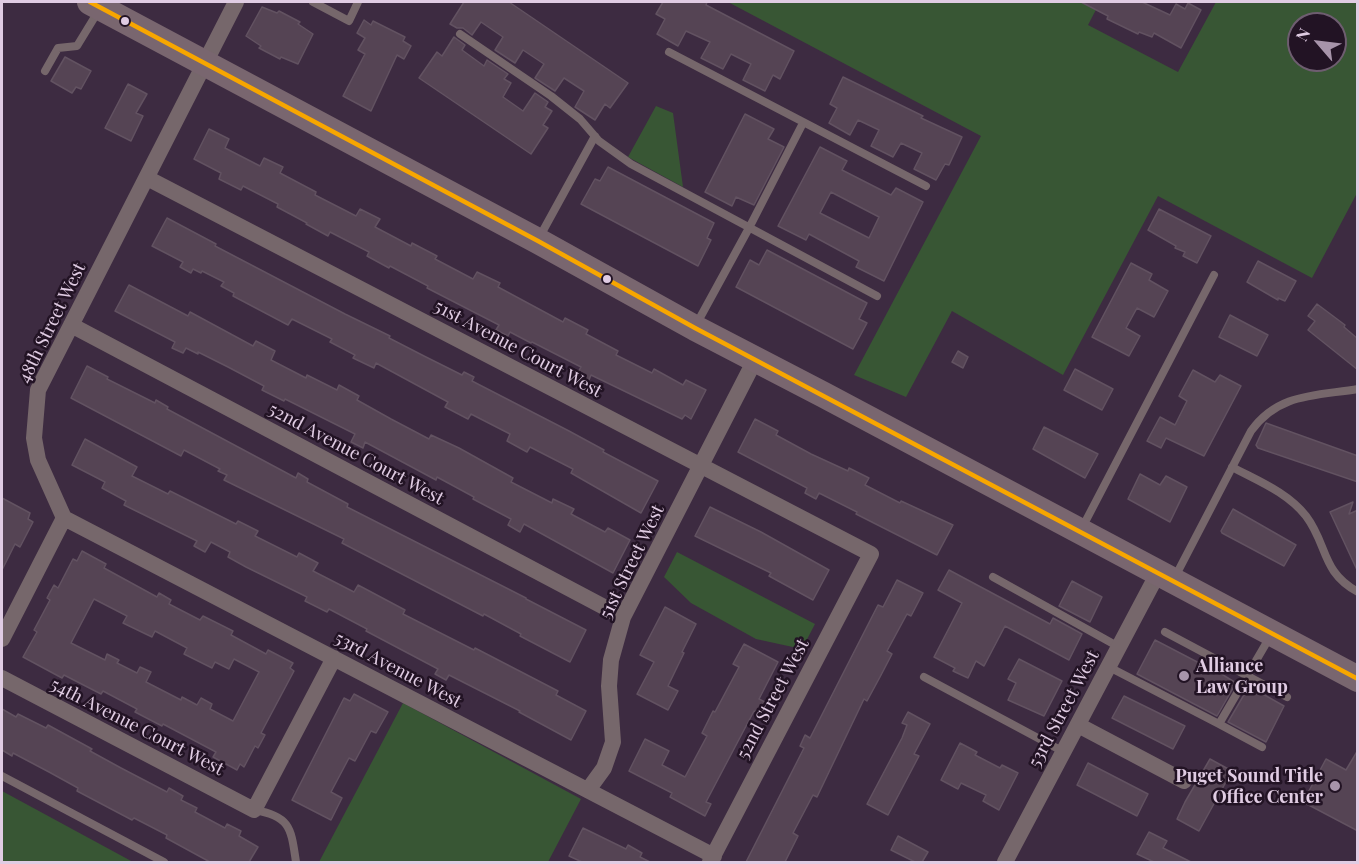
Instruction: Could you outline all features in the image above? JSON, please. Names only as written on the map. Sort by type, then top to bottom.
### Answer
[{"type":"main road","points":[[96,4],[538,241],[695,328],[1358,680]]},
{"type":"street","name":"48th Street West","points":[[64,518],[38,460],[34,438],[38,390],[203,62],[236,2]]},
{"type":"street","name":"51st Avenue Court West","points":[[147,177],[871,554]]},
{"type":"street","name":"52nd Avenue Court West","points":[[71,325],[623,617]]},
{"type":"street","name":"51st Street West","points":[[588,790],[604,768],[613,742],[609,686],[611,660],[623,617],[755,360]]},
{"type":"street","points":[[2,639],[64,518]]},
{"type":"street","name":"53rd Avenue West","points":[[64,518],[588,790],[712,859]]},
{"type":"street","name":"52nd Street West","points":[[712,859],[871,554]]},
{"type":"street","name":"53rd Street West","points":[[1005,862],[1119,647],[1165,577]]},
{"type":"street","points":[[254,810],[334,658]]},
{"type":"street","name":"54th Avenue Court West","points":[[2,678],[254,810]]},
{"type":"street","points":[[1078,725],[1184,781]]},
{"type":"lane","points":[[314,2],[349,21],[358,2]]},
{"type":"lane","points":[[45,71],[58,48],[77,46],[96,4]]},
{"type":"lane","points":[[460,34],[552,96],[617,156],[631,165],[877,296]]},
{"type":"lane","points":[[669,52],[926,186]]},
{"type":"lane","points":[[695,328],[803,123]]},
{"type":"lane","points":[[538,241],[595,136]]},
{"type":"lane","points":[[1081,531],[1214,274]]},
{"type":"lane","points":[[1165,577],[1258,420],[1277,405],[1304,397],[1358,389]]},
{"type":"lane","points":[[1232,467],[1277,490],[1296,505],[1311,524],[1331,569],[1338,579],[1358,592]]},
{"type":"lane","points":[[993,577],[1119,647]]},
{"type":"lane","points":[[1165,632],[1287,697]]},
{"type":"lane","points":[[1219,724],[1271,635]]},
{"type":"lane","points":[[1108,667],[1262,747]]},
{"type":"lane","points":[[924,677],[1064,752]]},
{"type":"lane","points":[[2,776],[164,862]]},
{"type":"lane","points":[[254,810],[277,815],[285,822],[292,835],[296,862]]},
{"type":"green space","points":[[728,2],[1100,2],[1088,25],[1178,72],[1216,2],[1357,2],[1357,193],[1312,278],[1158,196],[1063,375],[952,311],[906,397],[854,375],[981,136]]},
{"type":"green space","points":[[656,106],[673,113],[683,187],[628,157]]},
{"type":"green space","points":[[677,552],[815,624],[802,649],[756,639],[691,603],[664,577]]},
{"type":"green space","points":[[403,703],[581,799],[548,862],[319,862]]},
{"type":"green space","points":[[2,791],[133,862],[2,862]]},
{"type":"building","points":[[464,2],[509,2],[628,83],[610,108],[605,104],[595,120],[575,107],[584,91],[564,78],[555,91],[535,78],[544,64],[523,50],[515,63],[495,50],[503,37],[481,22],[472,35],[463,28],[450,24]]},
{"type":"building","points":[[663,2],[707,2],[706,5],[794,51],[780,79],[773,75],[765,91],[743,80],[751,64],[731,54],[723,69],[701,58],[710,42],[686,31],[678,46],[657,34],[665,19],[656,14]]},
{"type":"building","points":[[1081,2],[1142,2],[1170,15],[1176,4],[1185,9],[1188,3],[1201,10],[1181,48],[1154,33],[1152,37],[1139,32],[1138,34],[1107,19],[1108,16]]},
{"type":"building","points":[[262,7],[277,13],[279,11],[300,22],[298,24],[313,34],[298,64],[281,57],[280,59],[259,48],[261,46],[246,36]]},
{"type":"building","points":[[364,20],[371,25],[373,21],[405,37],[403,41],[411,46],[404,59],[397,55],[371,111],[343,96],[365,54],[358,50],[365,38],[357,33]]},
{"type":"building","points":[[454,37],[465,45],[462,50],[484,66],[487,60],[508,74],[504,79],[511,83],[503,97],[523,111],[535,93],[548,102],[545,107],[552,111],[543,125],[548,128],[531,154],[419,78],[437,52],[442,56]]},
{"type":"building","points":[[65,57],[91,71],[81,89],[76,87],[72,93],[51,81]]},
{"type":"building","points":[[843,77],[962,137],[949,165],[945,164],[936,180],[914,169],[922,153],[901,143],[893,157],[871,146],[879,130],[858,120],[850,135],[829,123],[837,108],[830,104]]},
{"type":"building","points":[[128,84],[147,94],[136,113],[143,116],[131,141],[105,128]]},
{"type":"building","points":[[745,114],[774,129],[768,139],[784,147],[754,205],[736,197],[732,206],[705,192]]},
{"type":"building","points":[[209,129],[229,139],[225,148],[260,166],[264,158],[283,167],[280,173],[316,192],[315,195],[356,216],[360,209],[380,219],[375,227],[411,246],[412,243],[437,256],[435,259],[473,279],[477,272],[500,283],[498,287],[563,322],[565,318],[588,330],[586,334],[618,351],[616,355],[652,373],[654,369],[683,385],[686,380],[706,390],[691,419],[685,415],[682,419],[591,375],[589,380],[577,374],[581,367],[510,332],[508,336],[496,330],[499,325],[367,256],[369,252],[330,232],[328,236],[277,207],[278,204],[243,186],[241,190],[219,179],[221,173],[194,159]]},
{"type":"building","points":[[820,147],[847,161],[842,170],[891,195],[896,188],[923,202],[884,281],[856,267],[859,261],[809,234],[806,240],[778,226]],"holes":[[[831,192],[879,217],[869,238],[820,213]]]},
{"type":"building","points":[[608,167],[714,223],[707,238],[711,240],[698,266],[581,204],[595,179],[600,181]]},
{"type":"building","points":[[1159,209],[1211,236],[1197,263],[1183,256],[1185,252],[1148,230]]},
{"type":"building","points":[[167,218],[216,244],[215,246],[390,336],[389,338],[462,375],[464,372],[474,377],[472,381],[569,431],[658,481],[641,513],[571,473],[573,469],[530,447],[527,452],[507,441],[510,434],[471,414],[468,419],[445,407],[448,402],[376,363],[374,368],[353,358],[355,355],[330,342],[332,339],[292,319],[288,325],[233,296],[234,293],[221,286],[224,282],[202,271],[201,273],[193,269],[191,273],[180,267],[183,262],[152,246]]},
{"type":"building","points":[[767,250],[867,303],[859,319],[867,323],[853,349],[736,287],[750,260],[759,265]]},
{"type":"building","points":[[1258,261],[1296,281],[1285,301],[1278,298],[1278,300],[1247,282]]},
{"type":"building","points":[[1131,263],[1152,274],[1149,280],[1168,291],[1154,317],[1137,308],[1126,328],[1140,336],[1129,356],[1092,337]]},
{"type":"building","points":[[129,285],[188,316],[190,312],[253,346],[256,341],[275,351],[271,360],[306,378],[307,375],[337,390],[339,385],[359,396],[357,400],[391,419],[429,439],[431,435],[459,448],[513,478],[511,482],[552,503],[553,499],[574,509],[571,514],[605,532],[608,528],[630,540],[613,573],[524,524],[520,532],[508,525],[511,519],[437,477],[436,480],[365,442],[363,448],[351,442],[355,434],[262,390],[264,386],[228,367],[198,352],[198,354],[186,348],[183,353],[172,348],[175,342],[115,311]]},
{"type":"building","points":[[1317,304],[1345,325],[1344,327],[1358,339],[1358,370],[1308,330],[1315,321],[1308,316]]},
{"type":"building","points":[[1230,315],[1268,335],[1257,356],[1219,337]]},
{"type":"building","points":[[958,351],[968,357],[963,368],[952,362]]},
{"type":"building","points":[[87,366],[108,377],[107,379],[155,403],[156,400],[168,407],[167,409],[296,478],[298,473],[308,479],[307,482],[348,504],[347,507],[586,630],[570,662],[484,614],[483,616],[342,543],[344,539],[224,480],[227,475],[218,471],[220,469],[184,450],[181,456],[71,398]]},
{"type":"building","points":[[1075,369],[1113,389],[1102,410],[1064,390]]},
{"type":"building","points":[[1193,370],[1215,382],[1220,375],[1241,386],[1204,456],[1166,438],[1161,448],[1147,441],[1160,417],[1175,425],[1187,401],[1179,396]]},
{"type":"building","points":[[755,419],[778,431],[776,435],[811,454],[869,478],[865,485],[900,503],[901,501],[953,525],[937,555],[819,493],[816,499],[805,493],[807,488],[738,452]]},
{"type":"building","points":[[1266,423],[1358,456],[1358,482],[1258,448],[1256,445]]},
{"type":"building","points":[[1044,427],[1098,454],[1085,478],[1033,449]]},
{"type":"building","points":[[85,439],[137,467],[132,476],[168,494],[170,491],[236,524],[238,521],[258,531],[255,536],[297,557],[299,553],[318,563],[313,571],[354,592],[358,585],[405,610],[403,614],[558,691],[556,695],[586,711],[571,740],[449,675],[446,680],[435,674],[438,669],[329,609],[327,612],[305,601],[307,597],[228,557],[230,552],[211,542],[205,552],[194,546],[197,541],[124,505],[126,501],[102,488],[105,482],[72,465]]},
{"type":"building","points":[[1140,474],[1160,485],[1166,476],[1187,487],[1170,522],[1128,499]]},
{"type":"building","points":[[2,498],[30,513],[28,519],[33,522],[20,547],[15,544],[2,570]]},
{"type":"building","points":[[1353,502],[1349,514],[1358,510],[1358,572],[1330,512]]},
{"type":"building","points":[[710,507],[829,570],[813,600],[769,576],[771,573],[695,536]]},
{"type":"building","points":[[1233,509],[1296,545],[1284,566],[1222,533]]},
{"type":"building","points":[[82,551],[106,564],[104,568],[157,597],[159,593],[171,600],[169,604],[200,620],[203,616],[233,631],[231,635],[266,654],[268,650],[293,663],[290,668],[294,671],[261,733],[265,735],[258,748],[255,746],[244,767],[240,764],[237,770],[213,757],[216,752],[135,712],[137,709],[103,691],[101,694],[64,675],[62,678],[23,657],[37,632],[34,630],[50,600],[47,598],[54,585],[58,588],[73,559],[77,561]],"holes":[[[94,599],[127,616],[123,623],[152,637],[155,631],[187,648],[184,654],[212,668],[215,662],[229,669],[234,659],[259,672],[233,721],[210,709],[212,704],[201,698],[197,705],[182,697],[181,700],[146,682],[151,672],[140,667],[137,673],[117,663],[119,660],[107,654],[105,660],[71,643]]]},
{"type":"building","points":[[949,570],[1050,624],[1053,618],[1082,634],[1069,660],[1005,626],[984,666],[976,661],[968,678],[953,671],[955,668],[934,657],[962,603],[938,590]]},
{"type":"building","points":[[897,580],[923,593],[911,616],[907,614],[887,651],[892,654],[867,701],[864,699],[817,797],[813,795],[793,833],[798,836],[785,862],[746,862],[804,748],[800,746],[805,735],[810,738],[878,605],[883,607]]},
{"type":"building","points":[[1072,581],[1102,597],[1090,622],[1059,606]]},
{"type":"building","points":[[665,607],[696,624],[668,686],[678,691],[668,710],[637,694],[654,662],[640,655]]},
{"type":"building","points":[[1155,640],[1203,665],[1204,663],[1236,683],[1217,716],[1137,674]]},
{"type":"building","points":[[744,644],[778,662],[759,699],[765,702],[759,713],[754,711],[706,802],[711,804],[705,816],[670,797],[672,793],[629,771],[645,739],[669,751],[662,765],[685,777],[707,736],[702,733],[739,667],[733,664]]},
{"type":"building","points":[[1019,659],[1062,681],[1044,716],[1008,700],[1016,683],[1008,679]]},
{"type":"building","points":[[1248,688],[1284,706],[1266,742],[1228,722]]},
{"type":"building","points":[[354,694],[388,712],[376,733],[371,731],[355,761],[349,758],[331,792],[342,798],[331,820],[292,800],[344,698],[350,701]]},
{"type":"building","points":[[1124,696],[1185,726],[1173,749],[1112,718]]},
{"type":"building","points":[[2,709],[46,728],[48,725],[92,749],[90,751],[167,792],[169,788],[183,796],[181,800],[197,808],[195,812],[225,828],[227,824],[241,831],[239,836],[258,847],[249,862],[210,862],[166,838],[167,835],[134,818],[132,820],[77,791],[78,788],[13,753],[12,756],[2,750]]},
{"type":"building","points":[[908,712],[930,724],[914,754],[919,756],[888,815],[867,804],[902,738],[907,725],[902,723]]},
{"type":"building","points":[[960,743],[977,752],[975,755],[1000,768],[1002,765],[1018,773],[999,810],[983,801],[986,795],[961,783],[958,789],[941,780]]},
{"type":"building","name":"Puget Sound Title Office Center","points":[[1358,750],[1358,831],[1303,802],[1326,759],[1346,770]]},
{"type":"building","points":[[1210,759],[1232,771],[1199,831],[1177,819]]},
{"type":"building","points":[[1088,763],[1148,794],[1137,816],[1077,785]]},
{"type":"building","points":[[583,828],[626,849],[628,845],[642,853],[640,857],[650,862],[582,862],[569,856]]},
{"type":"building","points":[[1149,832],[1167,841],[1163,848],[1191,862],[1154,862],[1137,854]]},
{"type":"building","points":[[898,836],[928,852],[922,862],[915,862],[891,850]]},
{"type":"transit line","points":[[90,2],[538,241],[695,328],[1358,679]]},
{"type":"place","name":"Alliance Law Group","points":[[1184,676]]},
{"type":"place","name":"Puget Sound Title Office Center","points":[[1335,786]]}]
